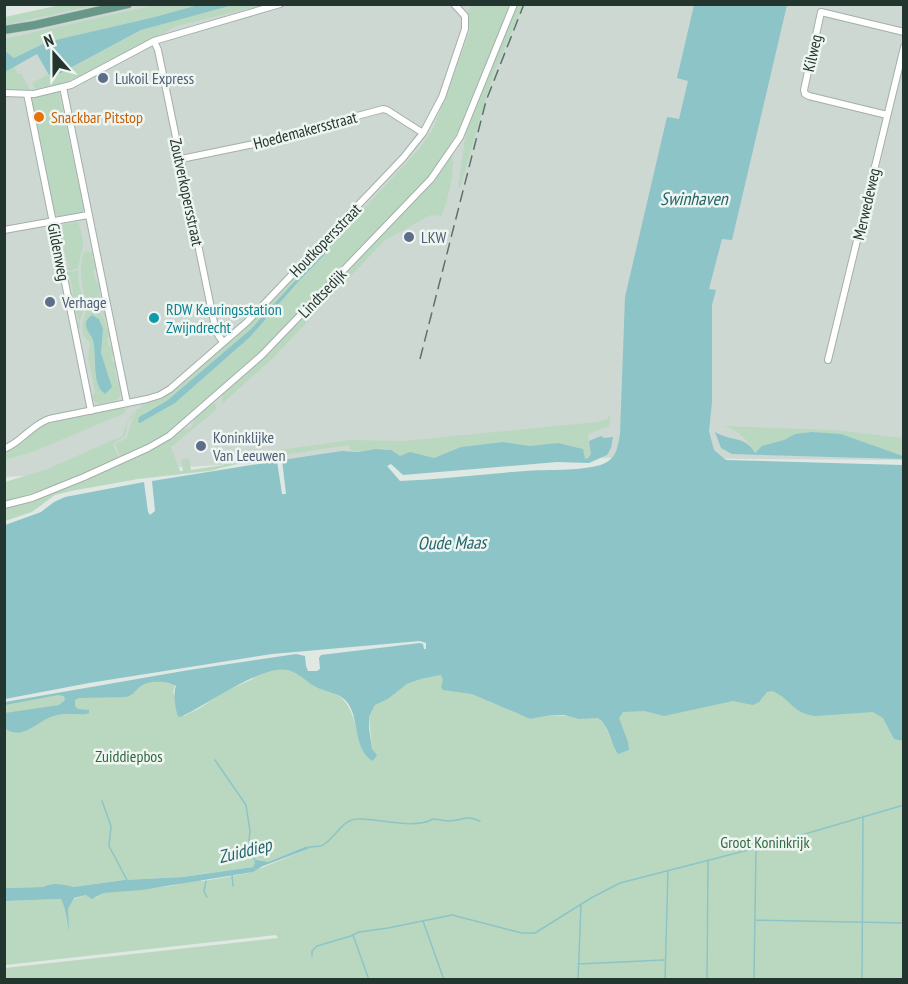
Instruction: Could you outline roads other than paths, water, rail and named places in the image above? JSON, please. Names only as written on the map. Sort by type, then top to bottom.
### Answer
[{"type":"main road","points":[[4,30],[128,4]]},
{"type":"main road","points":[[4,35],[35,25]]},
{"type":"street","points":[[4,93],[27,94],[63,87],[80,81],[154,41],[280,4]]},
{"type":"street","name":"Houtkopersstraat","points":[[4,449],[14,444],[42,421],[160,396],[247,321],[403,158],[423,133],[441,97],[465,29],[465,16],[454,4]]},
{"type":"street","name":"Lindtsedijk","points":[[4,505],[53,490],[156,444],[186,422],[262,355],[442,165],[460,137],[514,4]]},
{"type":"street","name":"Kilweg","points":[[887,115],[809,96],[804,90],[821,12],[903,32]]},
{"type":"street","name":"Zoutverkopersstraat","points":[[154,41],[158,50],[216,332],[223,342]]},
{"type":"street","name":"Merwedeweg","points":[[828,360],[903,47]]},
{"type":"street","points":[[63,87],[127,403]]},
{"type":"street","name":"Gildenweg","points":[[27,94],[91,411]]},
{"type":"street","name":"Hoedemakersstraat","points":[[181,159],[254,144],[383,109],[423,133]]},
{"type":"street","points":[[4,230],[88,215]]},
{"type":"water","points":[[202,4],[233,5],[141,30],[61,73],[49,75],[37,54],[5,72],[5,51],[14,58],[47,42]]},
{"type":"water","points":[[694,5],[787,5],[732,240],[722,239],[709,289],[716,290],[712,305],[712,402],[709,431],[714,450],[726,460],[903,465],[903,741],[894,739],[883,718],[873,712],[815,716],[801,712],[772,691],[767,692],[759,702],[753,705],[733,701],[664,716],[645,711],[623,712],[619,718],[629,750],[618,754],[605,725],[597,718],[579,719],[552,715],[530,719],[472,694],[443,690],[441,675],[407,684],[388,699],[375,705],[369,717],[372,749],[377,755],[373,761],[363,752],[352,711],[345,700],[337,694],[316,687],[288,670],[263,673],[180,717],[175,705],[176,686],[154,682],[145,684],[126,697],[75,700],[75,706],[78,709],[89,710],[86,714],[57,715],[25,731],[12,732],[5,729],[5,713],[59,705],[65,700],[64,696],[58,695],[5,705],[5,525],[41,512],[65,497],[144,482],[150,515],[155,511],[152,481],[277,461],[282,494],[286,494],[282,460],[342,451],[391,450],[400,456],[410,452],[434,458],[461,447],[503,442],[530,446],[558,443],[583,449],[585,459],[591,454],[589,441],[601,436],[613,437],[607,455],[589,463],[557,462],[403,475],[391,464],[387,466],[400,481],[579,469],[600,465],[613,457],[620,434],[625,297],[667,117],[679,119],[688,81],[677,78]]},
{"type":"water","points":[[327,250],[250,337],[175,403],[140,423],[138,422],[139,417],[168,400],[251,329]]},
{"type":"water","points":[[92,315],[99,319],[103,329],[101,353],[112,387],[105,394],[96,377],[93,340],[86,325]]},
{"type":"water","points":[[715,432],[742,441],[755,453],[762,446],[784,440],[795,434],[812,432],[841,434],[903,456],[903,459],[732,454],[721,448]]},
{"type":"water","points":[[307,846],[308,849],[253,872],[142,890],[104,893],[92,899],[86,895],[74,898],[68,909],[69,931],[61,899],[5,901],[5,888],[43,887],[53,884],[73,887],[124,880],[183,877],[253,867],[256,860],[268,862]]},
{"type":"waterway","points":[[215,760],[246,805],[250,831],[249,841],[255,861]]},
{"type":"waterway","points":[[102,801],[111,826],[109,846],[127,880]]},
{"type":"waterway","points":[[312,956],[312,951],[317,946],[359,932],[452,915],[522,933],[535,933],[620,883],[760,847],[904,805]]},
{"type":"waterway","points":[[862,980],[863,816]]},
{"type":"waterway","name":"Zuiddiep","points":[[307,848],[321,846],[347,822],[358,819],[406,824],[416,824],[433,819],[449,821],[468,818],[480,821]]},
{"type":"waterway","points":[[754,980],[756,848]]},
{"type":"waterway","points":[[707,980],[708,860]]},
{"type":"waterway","points":[[665,980],[668,870]]},
{"type":"waterway","points":[[232,875],[233,886]]},
{"type":"waterway","points":[[206,881],[204,891],[207,897]]},
{"type":"waterway","points":[[578,980],[581,905]]},
{"type":"waterway","points":[[755,920],[904,923]]},
{"type":"waterway","points":[[423,921],[444,980]]},
{"type":"waterway","points":[[353,935],[369,980]]},
{"type":"waterway","points":[[578,964],[664,960]]},
{"type":"railway","points":[[420,359],[486,101],[524,4]]},
{"type":"place","name":"Lukoil Express","points":[[103,78]]},
{"type":"place","name":"Snackbar Pitstop","points":[[39,117]]},
{"type":"place","name":"LKW","points":[[409,237]]},
{"type":"place","name":"Verhage","points":[[50,302]]},
{"type":"place","name":"RDW Keuringsstation Zwijndrecht","points":[[154,318]]},
{"type":"place","name":"Koninklijke Van Leeuwen","points":[[201,446]]},
{"type":"water label","name":"Swinhaven","points":[[694,199]]},
{"type":"water label","name":"Oude Maas","points":[[452,543]]},
{"type":"park label","name":"Zuiddiepbos","points":[[129,756]]},
{"type":"park label","name":"Groot Koninkrijk","points":[[765,842]]}]
